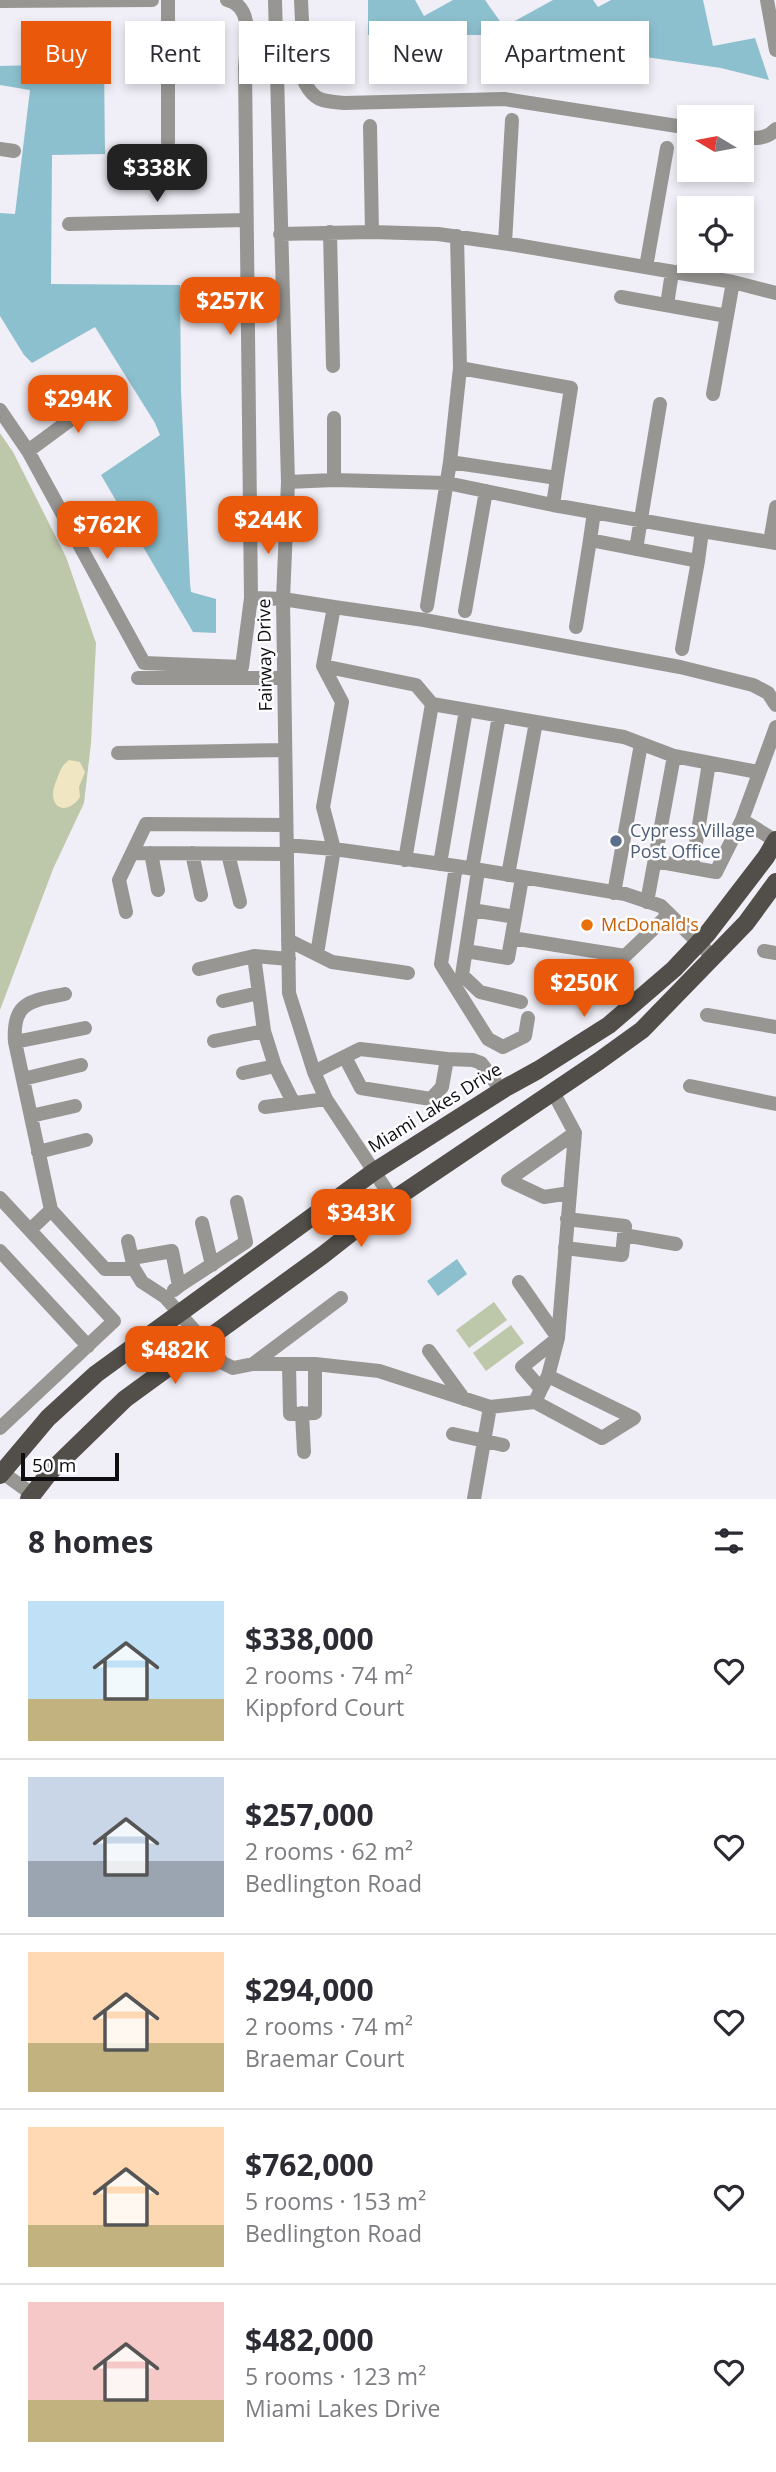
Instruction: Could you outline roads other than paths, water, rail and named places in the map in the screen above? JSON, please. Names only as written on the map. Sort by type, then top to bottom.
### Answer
[{"type":"main road","name":"Miami Lakes Drive","points":[[1,1472],[32,1435],[96,1374],[375,1171],[500,1090],[538,1070],[609,1025],[674,969],[699,943],[776,841]]},
{"type":"main road","points":[[30,1496],[112,1410],[323,1255],[393,1200],[642,1030],[746,923],[776,882]]},
{"type":"street","points":[[0,1],[152,0]]},
{"type":"street","points":[[168,0],[168,142]]},
{"type":"street","points":[[227,0],[237,2],[244,21]]},
{"type":"street","name":"Fairway Drive","points":[[275,0],[276,21]]},
{"type":"street","points":[[302,0],[305,83],[312,95],[325,102],[504,99],[677,126]]},
{"type":"street","points":[[767,0],[776,50]]},
{"type":"street","points":[[0,410],[28,451],[144,663],[242,667],[251,598],[245,84]]},
{"type":"street","name":"Fairway Drive","points":[[277,84],[288,482],[283,599],[289,993],[314,1072],[326,1099],[393,1200]]},
{"type":"street","points":[[505,243],[512,120]]},
{"type":"street","points":[[370,126],[372,232]]},
{"type":"street","points":[[754,139],[773,132]]},
{"type":"street","points":[[646,267],[667,148]]},
{"type":"street","points":[[69,224],[246,220]]},
{"type":"street","points":[[330,232],[333,366]]},
{"type":"street","points":[[280,234],[372,232],[457,236],[733,282],[776,293]]},
{"type":"street","points":[[426,606],[450,462],[460,368],[457,236]]},
{"type":"street","points":[[667,305],[672,272]]},
{"type":"street","points":[[713,394],[733,282]]},
{"type":"street","points":[[621,298],[727,316]]},
{"type":"street","points":[[460,368],[571,388],[553,505]]},
{"type":"street","points":[[28,451],[107,392]]},
{"type":"street","points":[[636,549],[660,404]]},
{"type":"street","points":[[334,418],[334,480]]},
{"type":"street","points":[[450,462],[557,478]]},
{"type":"street","points":[[288,482],[334,480],[447,483],[553,505],[773,543],[776,507]]},
{"type":"street","points":[[465,611],[486,491]]},
{"type":"street","points":[[576,627],[594,512]]},
{"type":"street","points":[[682,649],[702,531]]},
{"type":"street","points":[[590,540],[698,561]]},
{"type":"street","points":[[251,598],[283,599],[424,620],[680,667],[753,685],[768,693],[776,705]]},
{"type":"street","points":[[317,954],[334,849],[323,807],[342,702],[323,666],[334,607]]},
{"type":"street","points":[[323,666],[416,685],[432,704],[624,737],[674,756],[758,772]]},
{"type":"street","points":[[138,678],[284,678]]},
{"type":"street","points":[[405,860],[432,704]]},
{"type":"street","points":[[440,864],[466,710]]},
{"type":"street","points":[[499,716],[462,975],[480,992],[521,1002]]},
{"type":"street","points":[[466,951],[508,958],[515,917],[515,876],[536,722]]},
{"type":"street","points":[[654,861],[716,872],[742,820],[776,727]]},
{"type":"street","points":[[614,892],[641,744]]},
{"type":"street","points":[[118,753],[285,750]]},
{"type":"street","points":[[648,902],[674,756]]},
{"type":"street","points":[[692,867],[709,763]]},
{"type":"street","points":[[742,820],[776,841]]},
{"type":"street","points":[[126,912],[119,880],[146,824],[286,825]]},
{"type":"street","points":[[132,853],[228,854],[334,849],[614,892],[661,906],[712,956]]},
{"type":"street","points":[[151,853],[158,890]]},
{"type":"street","points":[[192,853],[201,895]]},
{"type":"street","points":[[228,854],[240,901]]},
{"type":"street","points":[[456,866],[441,964],[488,1039],[503,1047],[525,1036],[528,1018]]},
{"type":"street","points":[[472,910],[515,917]]},
{"type":"street","points":[[512,938],[625,956],[669,914]]},
{"type":"street","points":[[288,940],[332,962],[408,973]]},
{"type":"street","points":[[254,956],[264,1031],[275,1066],[293,1102]]},
{"type":"street","points":[[199,969],[254,956],[289,959]]},
{"type":"street","points":[[223,1001],[259,993]]},
{"type":"street","points":[[65,994],[31,1001],[19,1010],[14,1028],[51,1210],[105,1269],[172,1251],[179,1286]]},
{"type":"street","points":[[707,1015],[776,1027]]},
{"type":"street","points":[[15,1042],[85,1028]]},
{"type":"street","points":[[214,1041],[264,1031]]},
{"type":"street","points":[[314,1072],[360,1049],[473,1060],[481,1063],[500,1090]]},
{"type":"street","points":[[345,1058],[361,1088],[431,1099],[442,1087],[447,1059]]},
{"type":"street","points":[[23,1079],[81,1065]]},
{"type":"street","points":[[243,1073],[275,1066]]},
{"type":"street","points":[[690,1086],[776,1104]]},
{"type":"street","points":[[538,1396],[548,1376],[558,1338],[575,1133],[553,1092]]},
{"type":"street","points":[[265,1107],[326,1099]]},
{"type":"street","points":[[31,1116],[75,1106]]},
{"type":"street","points":[[570,1193],[544,1197],[508,1180],[575,1133]]},
{"type":"street","points":[[38,1152],[86,1140]]},
{"type":"street","points":[[0,1198],[114,1321],[0,1428]]},
{"type":"street","points":[[165,1297],[246,1242],[237,1202]]},
{"type":"street","points":[[30,1230],[51,1210]]},
{"type":"street","points":[[565,1248],[622,1255],[625,1226],[568,1219]]},
{"type":"street","points":[[202,1223],[212,1265]]},
{"type":"street","points":[[624,1235],[676,1244]]},
{"type":"street","points":[[128,1241],[133,1263],[142,1282],[165,1297],[223,1363],[233,1368],[253,1364],[315,1364],[379,1371],[490,1407],[538,1396]]},
{"type":"street","points":[[0,1251],[88,1346]]},
{"type":"street","points":[[519,1282],[558,1338]]},
{"type":"street","points":[[253,1364],[341,1298]]},
{"type":"street","points":[[548,1376],[634,1418],[602,1438],[538,1396],[522,1367],[558,1338]]},
{"type":"street","points":[[429,1351],[464,1399]]},
{"type":"street","points":[[289,1364],[290,1414],[315,1413],[315,1364]]},
{"type":"street","points":[[474,1499],[490,1407]]},
{"type":"street","points":[[302,1413],[304,1452]]},
{"type":"street","points":[[453,1434],[503,1445]]},
{"type":"street","points":[[1,1472],[30,1496]]},
{"type":"water","points":[[368,0],[415,0],[424,16],[453,0],[485,0],[500,21],[481,21],[481,35],[467,35],[467,21],[369,21],[368,35]]},
{"type":"water","points":[[553,0],[593,0],[598,7],[611,0],[703,0],[713,46],[755,38],[769,80],[721,68],[649,58],[649,21],[515,21]]},
{"type":"water","points":[[21,65],[21,84],[104,84],[105,154],[52,155],[51,284],[180,285],[181,391],[190,583],[191,592],[216,599],[216,633],[193,632],[101,475],[160,435],[95,327],[32,363],[24,355],[0,316],[0,213],[15,214],[30,90],[0,85],[0,66]]},
{"type":"water","points":[[457,1259],[467,1274],[438,1296],[427,1281]]},
{"type":"place","name":"Cypress Village Post Office","points":[[616,841]]},
{"type":"place","name":"McDonald's","points":[[587,925]]}]
